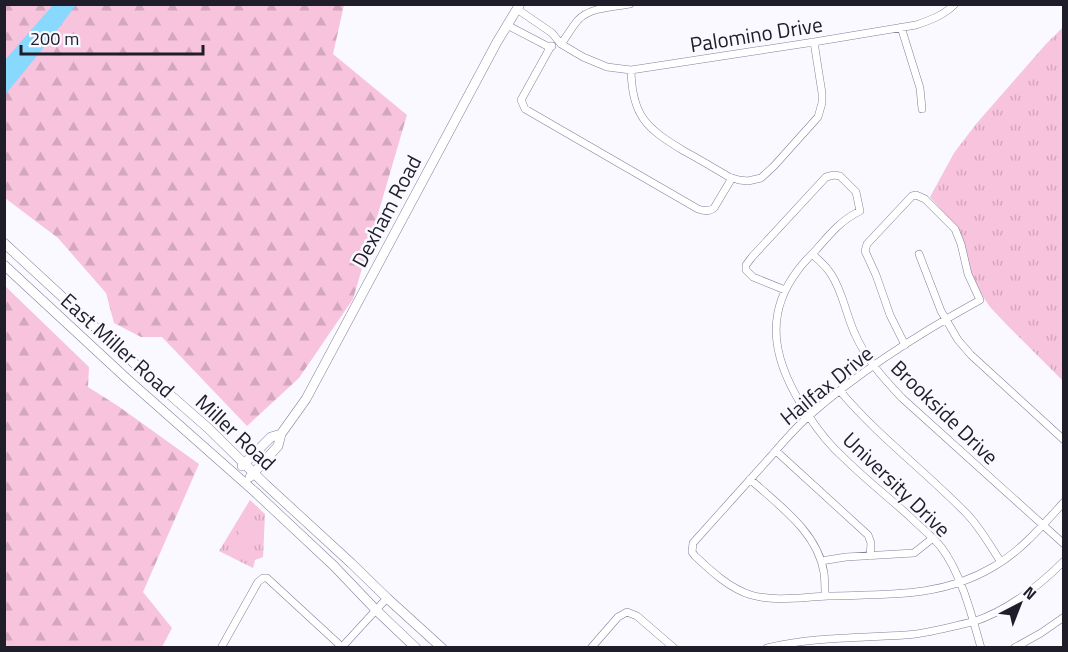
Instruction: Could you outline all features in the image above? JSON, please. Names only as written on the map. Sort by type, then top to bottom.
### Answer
[{"type":"main road","name":"Dexham Road","points":[[244,482],[278,446],[281,434],[306,399],[518,7]]},
{"type":"main road","name":"Miller Road","points":[[4,243],[208,428],[442,648]]},
{"type":"main road","name":"East Miller Road","points":[[4,265],[126,378],[235,474]]},
{"type":"main road","name":"Dexham Road","points":[[235,474],[271,437],[281,434]]},
{"type":"main road","name":"Miller Road","points":[[235,474],[334,566],[416,648]]},
{"type":"street","points":[[507,25],[551,46],[561,44],[580,18],[588,13],[630,4]]},
{"type":"street","name":"Palomino Drive","points":[[518,7],[552,33],[561,44],[597,64],[631,70],[902,27],[931,20],[956,4]]},
{"type":"street","points":[[902,27],[920,88],[922,109]]},
{"type":"street","points":[[631,70],[638,110],[654,132],[732,178],[748,181],[761,178],[818,117],[822,93],[814,42]]},
{"type":"street","points":[[551,46],[521,100],[525,109],[704,211],[714,208],[732,178]]},
{"type":"street","name":"University Drive","points":[[785,290],[753,277],[746,270],[746,265],[826,177],[834,175],[840,177],[856,192],[860,211],[843,221],[812,254],[791,279],[785,290],[776,322],[781,365],[819,431],[843,457],[933,538],[948,556],[960,582],[981,648]]},
{"type":"street","name":"Hailfax Drive","points":[[825,597],[776,599],[744,592],[722,579],[695,556],[692,552],[693,543],[809,416],[873,366],[945,319],[980,300],[955,229],[925,199],[916,195],[912,196],[867,244],[865,251],[890,315],[905,345]]},
{"type":"street","name":"Brookside Drive","points":[[812,254],[832,274],[855,334],[873,366],[902,398],[1064,544]]},
{"type":"street","points":[[919,254],[932,292],[958,340],[971,355],[1064,440]]},
{"type":"street","points":[[840,391],[884,438],[968,515],[1001,562]]},
{"type":"street","points":[[776,451],[868,536],[871,543],[870,556]]},
{"type":"street","points":[[750,479],[797,522],[811,539],[824,571],[825,597],[908,594],[936,590],[960,582],[1001,562],[1023,546],[1064,502]]},
{"type":"street","points":[[821,561],[846,557],[914,553],[933,538]]},
{"type":"street","points":[[767,648],[801,641],[841,637],[907,635],[974,622],[1014,603],[1043,582],[1064,561]]},
{"type":"street","points":[[221,648],[258,582],[263,578],[272,582],[342,647],[387,598]]},
{"type":"street","points":[[591,648],[618,617],[627,612],[638,616],[674,648]]},
{"type":"street","points":[[1014,648],[1064,617]]},
{"type":"green space","points":[[4,5],[344,5],[333,54],[407,115],[353,299],[299,378],[247,426],[162,337],[141,337],[114,323],[106,293],[58,238],[5,198]]},
{"type":"green space","points":[[1063,27],[1063,381],[990,307],[970,272],[955,225],[930,197],[954,153],[976,124]]},
{"type":"green space","points":[[5,286],[89,367],[88,387],[199,464],[143,592],[172,628],[162,647],[5,647]]},
{"type":"green space","points":[[250,500],[265,514],[263,557],[255,560],[253,568],[219,551]]},
{"type":"green space","points":[[250,520],[248,524],[255,528],[258,524],[260,529],[247,552],[243,554],[231,547],[239,533],[239,528]]},
{"type":"water","points":[[53,5],[76,5],[5,95],[5,60]]}]
